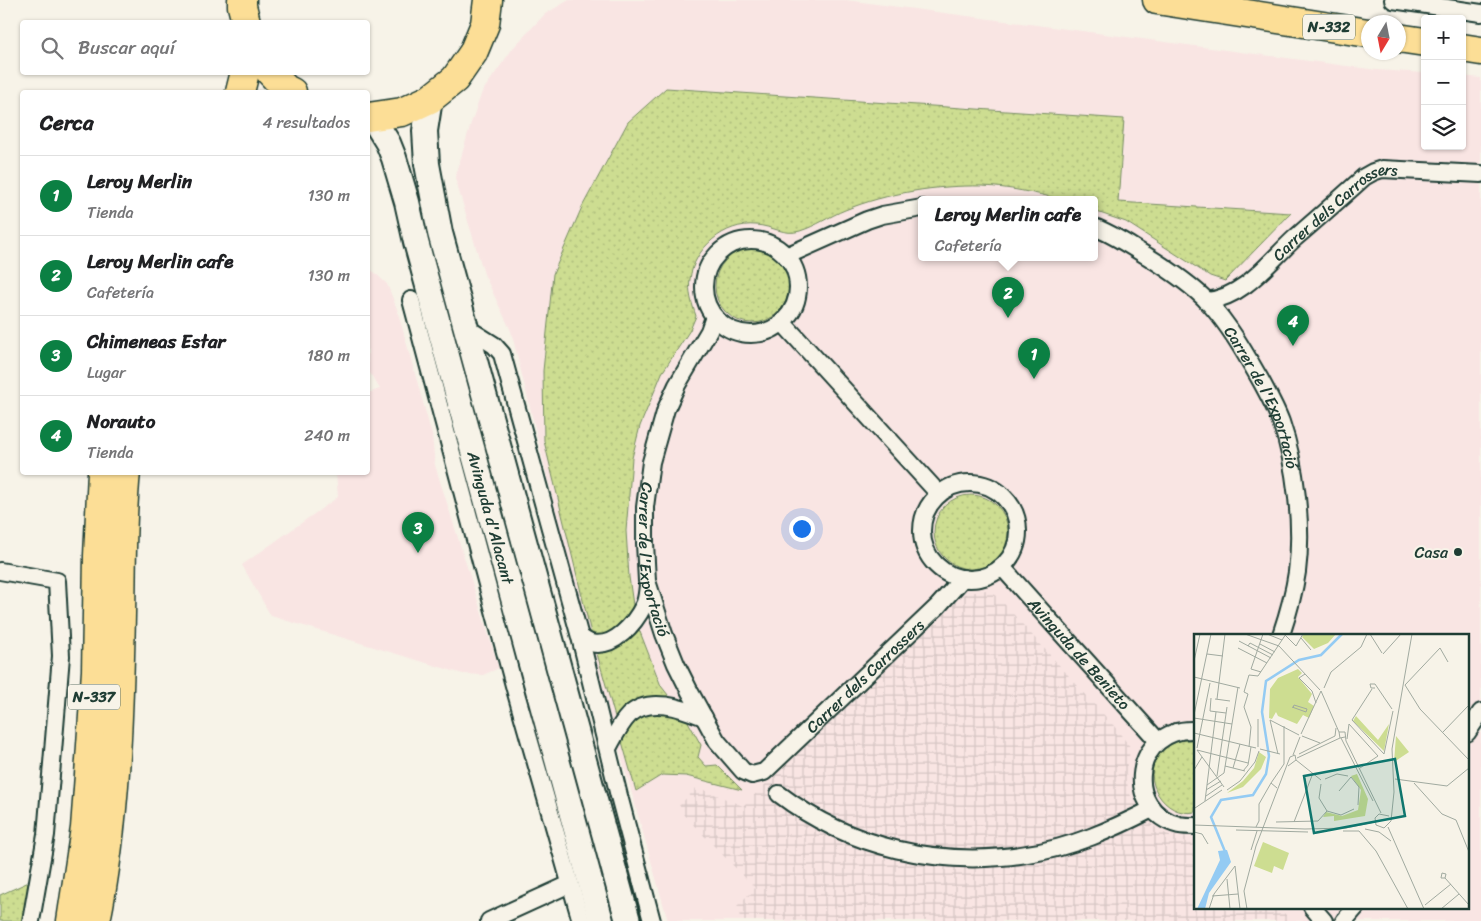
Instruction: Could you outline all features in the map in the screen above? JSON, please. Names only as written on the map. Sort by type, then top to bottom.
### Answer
[{"type":"highway","points":[[242,0],[246,20]]},
{"type":"highway","points":[[370,117],[402,112],[430,99],[455,79],[474,53],[485,24],[488,0]]},
{"type":"highway","name":"N-332","points":[[1157,0],[1361,32]]},
{"type":"highway","points":[[1406,39],[1421,41]]},
{"type":"highway","points":[[1466,49],[1481,51]]},
{"type":"highway","points":[[240,90],[244,75]]},
{"type":"highway","points":[[273,75],[288,90]]},
{"type":"highway","name":"N-337","points":[[71,921],[90,775],[96,671],[98,547],[102,475]]},
{"type":"highway","name":"N-337","points":[[96,921],[107,848],[114,774],[120,666],[123,506],[126,475]]},
{"type":"main road","name":"Avinguda d'Alacant","points":[[430,99],[424,131],[427,164],[440,233],[628,921]]},
{"type":"main road","name":"Avinguda d'Alacant","points":[[370,117],[388,143],[400,178],[601,921]]},
{"type":"street","points":[[1393,0],[1481,13]]},
{"type":"street","name":"Carrer dels Carrossers","points":[[1207,301],[1216,300],[1234,293],[1248,283],[1294,239],[1364,177],[1373,172],[1382,169],[1481,174]]},
{"type":"street","points":[[786,256],[867,220],[890,213],[918,209]]},
{"type":"street","name":"Carrer de l'Exportació","points":[[1098,228],[1110,233],[1157,262],[1207,301],[1245,352],[1268,393],[1280,421],[1292,466],[1298,521],[1297,565],[1290,604],[1281,634]]},
{"type":"street","points":[[753,240],[776,247],[786,256],[794,268],[798,282],[798,297],[793,310],[783,323],[772,330],[758,334],[743,334],[729,330],[714,317],[704,297],[703,283],[706,270],[713,258],[723,249],[736,242],[753,240]]},
{"type":"street","name":"Avinguda d'Alacant","points":[[411,300],[516,694],[581,921]]},
{"type":"street","name":"Carrer de l'Exportació","points":[[714,317],[709,331],[676,385],[666,409],[651,462],[645,507],[647,581],[670,649],[690,692],[717,741],[743,771],[752,775],[764,772]]},
{"type":"street","points":[[783,323],[940,494]]},
{"type":"street","points":[[467,328],[494,345],[502,354],[580,638],[608,748],[618,796],[652,921]]},
{"type":"street","points":[[965,484],[979,484],[992,489],[1004,497],[1012,508],[1017,521],[1018,535],[1010,558],[1002,566],[991,574],[977,578],[963,578],[953,576],[935,564],[927,551],[922,536],[924,520],[929,506],[940,494],[952,487],[965,484]]},
{"type":"street","name":"Avinguda de Benieto","points":[[1002,566],[1158,741]]},
{"type":"street","points":[[0,571],[57,581],[61,656],[46,835],[31,921]]},
{"type":"street","name":"Carrer dels Carrossers","points":[[764,772],[938,606],[963,578]]},
{"type":"street","points":[[580,638],[591,643],[604,643],[620,636],[629,628],[645,604],[648,586]]},
{"type":"street","points":[[608,748],[623,722],[631,714],[644,707],[665,705],[677,707],[704,717]]},
{"type":"street","points":[[1468,732],[1481,712]]},
{"type":"street","points":[[1194,730],[1184,729],[1170,733],[1158,741],[1148,752],[1143,766],[1141,781],[1145,796],[1152,809],[1165,820],[1180,825],[1194,826]]},
{"type":"street","points":[[779,794],[814,818],[858,839],[884,847],[930,856],[966,858],[1001,858],[1053,849],[1079,841],[1152,809]]},
{"type":"street","points":[[489,921],[570,884]]},
{"type":"street","points":[[1313,908],[1324,921]]},
{"type":"street","points":[[1344,921],[1355,908]]},
{"type":"shaded area","points":[[569,0],[846,0],[1377,70],[1421,73],[1421,150],[1466,150],[1466,76],[1481,78],[1481,921],[668,921],[584,624],[511,331],[484,274],[455,178],[482,92],[513,48],[545,14]]},
{"type":"shaded area","points":[[370,269],[387,284],[397,309],[432,435],[435,465],[499,668],[483,675],[463,674],[271,616],[242,565],[338,497],[336,475],[370,475],[370,392],[380,389],[370,373]]},
{"type":"shaded area","points":[[986,590],[997,596],[1114,726],[1131,748],[1126,769],[1128,790],[1141,815],[1166,834],[1194,837],[1194,908],[1280,908],[1291,921],[741,921],[737,906],[755,888],[677,808],[697,787],[743,806],[964,594]]},
{"type":"green space","points":[[666,88],[1124,119],[1118,202],[1291,213],[1225,281],[1210,276],[1126,222],[1098,212],[1098,196],[1045,196],[982,186],[912,191],[878,199],[845,210],[812,226],[794,232],[784,232],[756,225],[744,225],[723,233],[704,248],[693,268],[690,279],[690,293],[696,316],[690,330],[662,373],[640,426],[632,458],[626,531],[629,577],[635,619],[661,686],[686,718],[701,745],[698,757],[706,766],[717,765],[742,790],[686,776],[662,775],[636,791],[590,629],[544,441],[543,371],[553,274],[582,207],[628,122]]},
{"type":"green space","points":[[745,249],[759,249],[773,255],[783,265],[789,279],[787,300],[773,317],[759,323],[745,323],[731,317],[721,307],[715,293],[715,279],[721,265],[731,255]]},
{"type":"green space","points":[[971,495],[985,498],[997,506],[1005,518],[1008,532],[1005,546],[997,558],[985,566],[971,569],[957,566],[945,558],[937,546],[934,532],[937,518],[945,506],[957,498]]},
{"type":"green space","points":[[1182,740],[1194,740],[1194,812],[1174,809],[1165,803],[1158,795],[1154,785],[1152,774],[1154,764],[1159,754],[1169,746]]},
{"type":"green space","points":[[31,881],[24,921],[0,921],[0,895]]},
{"type":"place","name":"Leroy Merlin cafe","points":[[1008,318]]},
{"type":"place","name":"Norauto","points":[[1293,346]]},
{"type":"place","name":"Leroy Merlin","points":[[1034,379]]},
{"type":"place","name":"Casa","points":[[1458,552]]},
{"type":"place","name":"Chimeneas Estar","points":[[418,553]]}]
